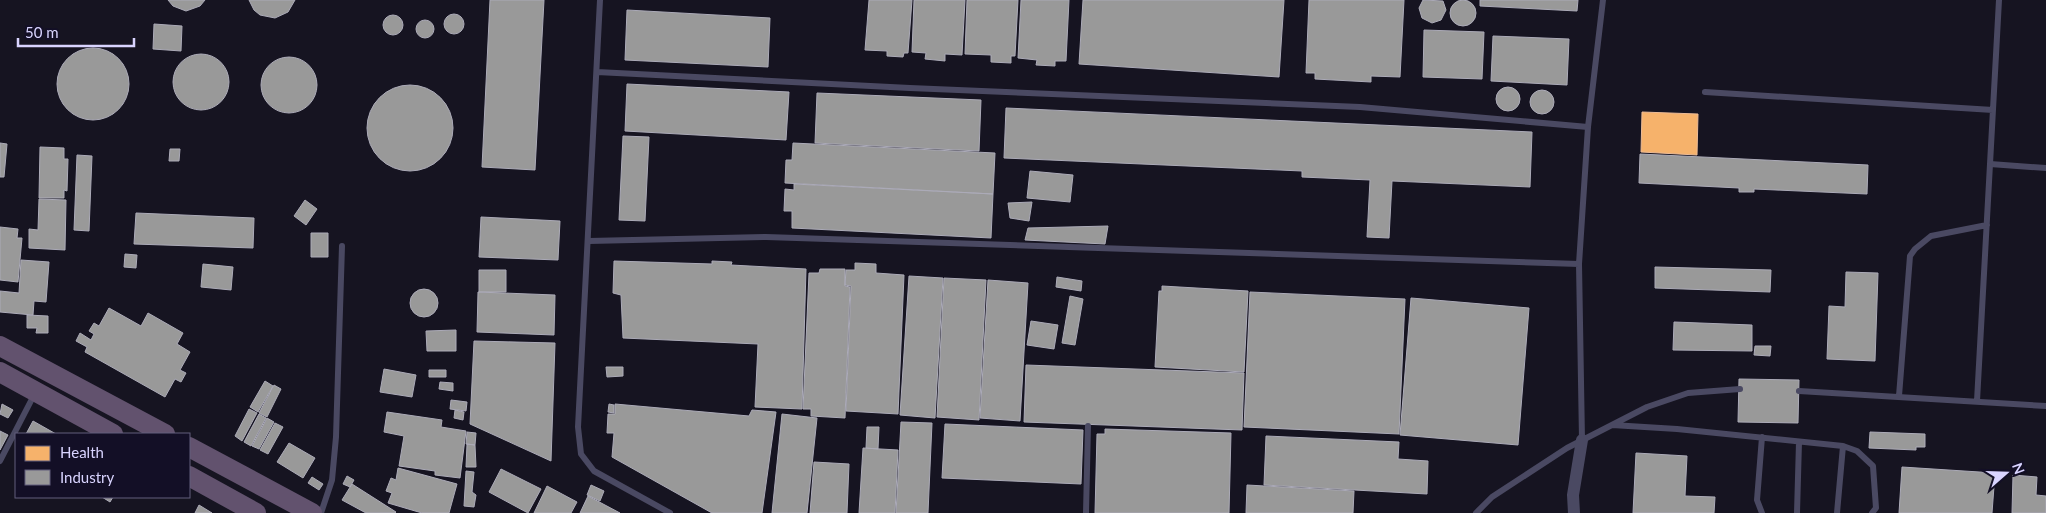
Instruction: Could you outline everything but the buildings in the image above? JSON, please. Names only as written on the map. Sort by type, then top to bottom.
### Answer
[{"type":"highway","points":[[5,349],[163,433]]},
{"type":"highway","points":[[0,371],[111,433]]},
{"type":"highway","points":[[190,448],[312,513]]},
{"type":"highway","points":[[190,477],[256,513]]},
{"type":"street","points":[[0,371],[5,349]]},
{"type":"street","points":[[1574,513],[1573,495],[1582,440]]},
{"type":"lane","points":[[600,0],[578,426],[582,454],[594,471],[670,513]]},
{"type":"lane","points":[[1582,440],[1580,264],[1588,127],[1603,0]]},
{"type":"lane","points":[[1978,401],[1999,0]]},
{"type":"lane","points":[[596,72],[1360,108],[1588,127]]},
{"type":"lane","points":[[1705,92],[1993,110]]},
{"type":"lane","points":[[1990,164],[2046,168]]},
{"type":"lane","points":[[1899,396],[1910,256],[1915,249],[1931,236],[1987,225]]},
{"type":"lane","points":[[589,242],[766,237],[1580,264]]},
{"type":"lane","points":[[321,513],[332,480],[336,437],[342,246]]},
{"type":"lane","points":[[1476,513],[1492,497],[1582,440],[1648,407],[1688,393],[1740,389]]},
{"type":"lane","points":[[1799,391],[2046,406]]},
{"type":"lane","points":[[0,461],[35,392]]},
{"type":"lane","points":[[1612,425],[1677,429],[1843,446],[1857,451],[1873,466],[1876,508],[1872,513]]},
{"type":"lane","points":[[1086,513],[1088,426]]},
{"type":"lane","points":[[1762,437],[1757,500],[1762,513]]},
{"type":"lane","points":[[1797,513],[1799,442]]},
{"type":"lane","points":[[1837,513],[1843,446]]}]
